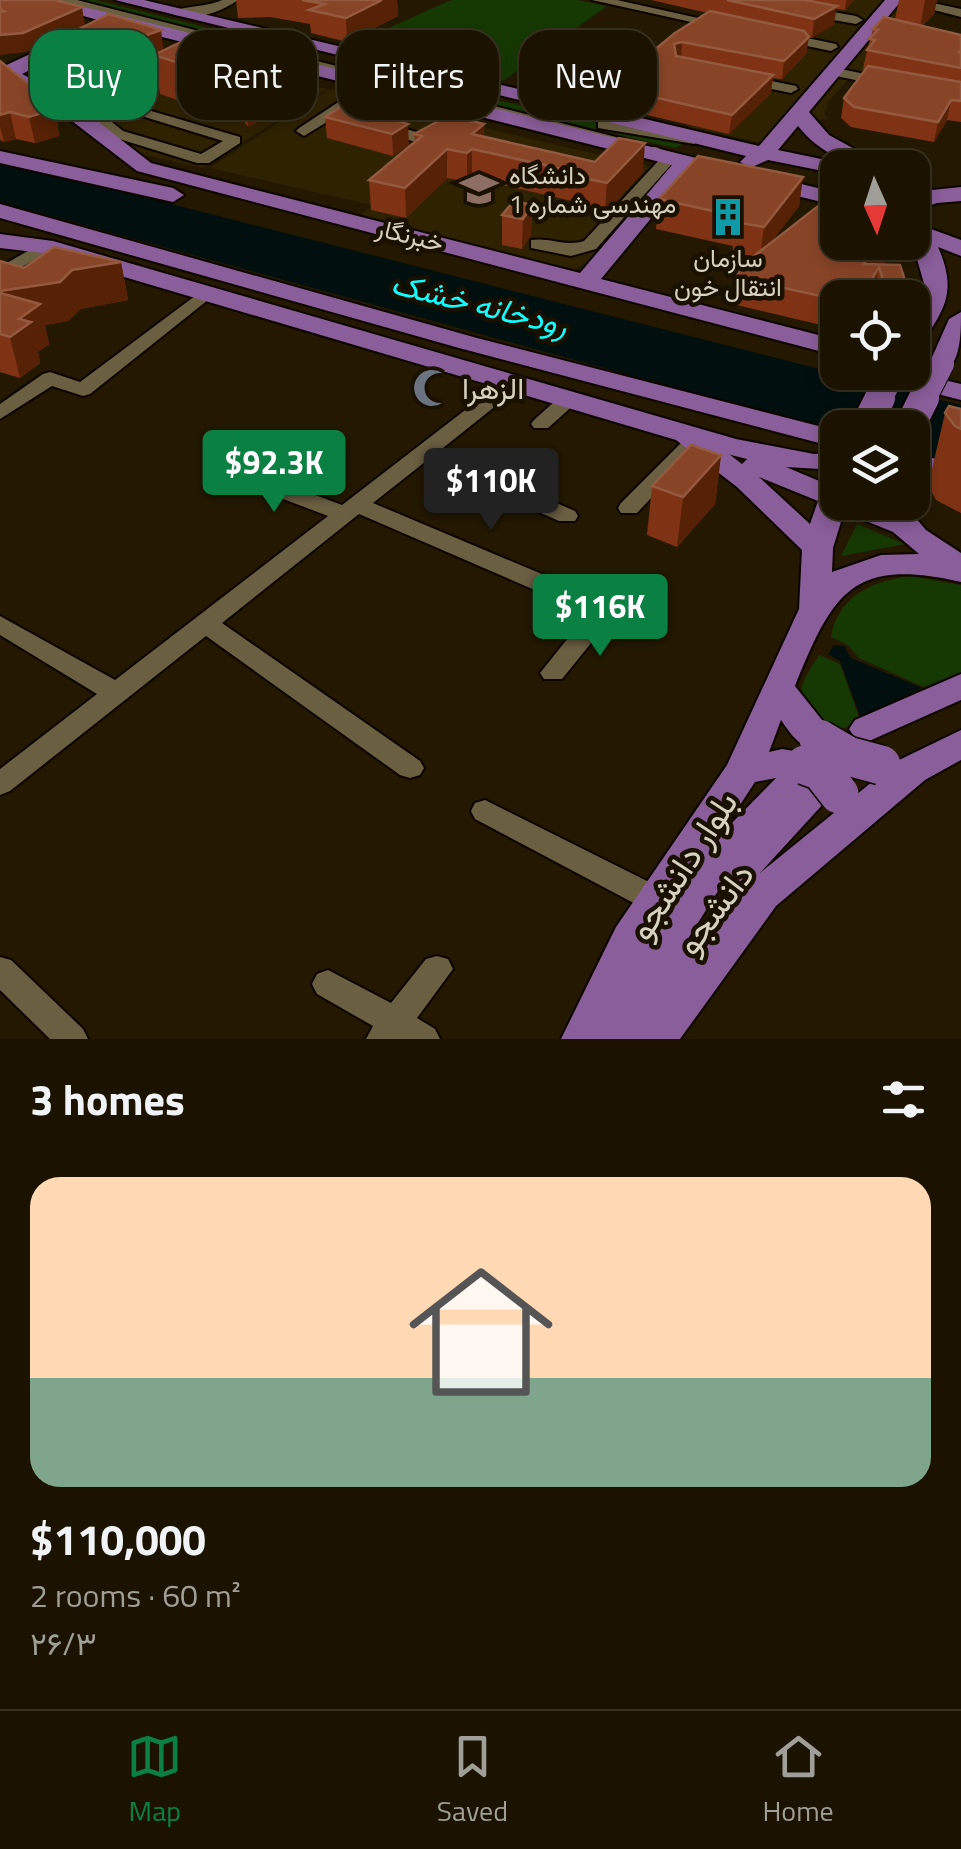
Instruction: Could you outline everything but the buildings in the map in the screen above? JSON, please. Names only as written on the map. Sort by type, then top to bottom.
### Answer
[{"type":"main road","points":[[36,0],[177,36]]},
{"type":"main road","points":[[123,0],[684,153],[733,172],[820,195]]},
{"type":"main road","points":[[870,24],[873,0]]},
{"type":"main road","points":[[751,152],[774,109],[794,100],[831,72],[894,0]]},
{"type":"main road","points":[[3,74],[117,21]]},
{"type":"main road","points":[[733,172],[794,100],[830,47],[870,24]]},
{"type":"main road","name":"خبرنگار","points":[[3,74],[30,81]]},
{"type":"main road","points":[[794,100],[805,124],[822,140],[842,150]]},
{"type":"main road","points":[[499,113],[684,153],[751,152],[820,165]]},
{"type":"main road","name":"خبرنگار","points":[[79,120],[109,146],[144,167],[820,344]]},
{"type":"main road","points":[[0,154],[76,148],[87,134],[86,126]]},
{"type":"main road","points":[[109,146],[90,148],[87,153],[119,171]]},
{"type":"main road","points":[[588,280],[684,153]]},
{"type":"main road","points":[[0,154],[820,358]]},
{"type":"main road","points":[[29,154],[119,171],[740,324]]},
{"type":"main road","points":[[930,186],[960,194]]},
{"type":"main road","points":[[930,198],[960,194]]},
{"type":"main road","points":[[0,210],[100,237],[162,259]]},
{"type":"main road","points":[[0,218],[820,435]]},
{"type":"main road","points":[[0,228],[36,237],[44,246]]},
{"type":"main road","points":[[930,235],[961,249]]},
{"type":"main road","points":[[0,240],[44,246],[516,381],[686,437],[820,489]]},
{"type":"main road","points":[[930,246],[949,269],[930,309]]},
{"type":"main road","points":[[668,301],[706,304],[820,332]]},
{"type":"main road","points":[[923,410],[952,371],[961,319]]},
{"type":"main road","points":[[930,384],[961,392]]},
{"type":"main road","points":[[686,437],[820,460]]},
{"type":"main road","points":[[686,437],[746,481],[818,548]]},
{"type":"main road","points":[[930,466],[961,474]]},
{"type":"main road","points":[[814,606],[818,548],[829,520]]},
{"type":"main road","points":[[898,520],[921,544],[961,569]]},
{"type":"main road","points":[[814,606],[834,584],[852,573],[879,566],[907,563],[961,569]]},
{"type":"main road","name":"بلوار دانشجو","points":[[583,1039],[654,899],[743,770],[814,606]]},
{"type":"main road","points":[[914,754],[961,686]]},
{"type":"main road","points":[[779,690],[800,721],[820,782]]},
{"type":"main road","points":[[743,770],[782,762],[820,782],[914,754],[961,706]]},
{"type":"main road","points":[[655,1039],[762,894],[820,782],[848,756],[914,754]]},
{"type":"main road","name":"دانشجو","points":[[601,1039],[712,867],[820,782]]},
{"type":"main road","name":"دانشجو","points":[[630,1039],[670,966],[729,879],[820,782]]},
{"type":"street","points":[[62,0],[684,153]]},
{"type":"street","points":[[102,0],[630,132],[684,153]]},
{"type":"street","points":[[176,13],[206,12],[232,0]]},
{"type":"street","points":[[598,0],[744,30]]},
{"type":"street","points":[[901,0],[961,13]]},
{"type":"street","points":[[800,10],[870,24]]},
{"type":"street","points":[[206,12],[227,26]]},
{"type":"street","points":[[763,33],[830,47]]},
{"type":"street","points":[[831,72],[909,86]]},
{"type":"street","points":[[729,77],[794,100]]},
{"type":"street","points":[[134,120],[222,148],[234,140],[157,117]]},
{"type":"street","points":[[304,131],[337,117]]},
{"type":"street","points":[[366,120],[429,143],[400,164]]},
{"type":"street","points":[[536,244],[571,251],[590,245],[684,153]]},
{"type":"street","points":[[0,275],[44,246]]},
{"type":"street","points":[[0,413],[50,378],[83,390],[207,292]]},
{"type":"street","points":[[0,784],[516,381]]},
{"type":"street","points":[[542,424],[570,398]]},
{"type":"street","points":[[629,508],[686,437]]},
{"type":"street","points":[[423,453],[568,516]]},
{"type":"street","points":[[222,468],[351,510],[604,610],[553,674]]},
{"type":"street","points":[[0,624],[116,693]]},
{"type":"street","points":[[205,624],[410,768]]},
{"type":"street","points":[[485,812],[654,899]]},
{"type":"street","points":[[328,984],[400,1034],[437,969]]},
{"type":"street","points":[[0,970],[72,1039]]},
{"type":"shaded area","points":[[832,0],[926,0],[927,12],[934,13],[917,31],[961,99],[849,79],[826,104],[829,105],[824,114],[828,118],[796,124],[780,147],[688,127],[792,47],[819,35]]},
{"type":"shaded area","points":[[177,49],[177,120],[278,120],[202,168],[125,150],[94,120],[157,120],[157,56]]},
{"type":"shaded area","name":"دانشگاه مهندسی شماره 1","points":[[329,89],[337,91],[337,120],[454,120],[675,172],[591,262],[572,270],[355,220],[372,205],[210,168],[282,120],[317,120],[317,97]]},
{"type":"green space","points":[[69,0],[95,0],[216,30],[188,30]]},
{"type":"green space","points":[[451,0],[578,0],[607,6],[574,30],[519,30],[519,69],[503,81],[499,80],[499,30],[384,30]]},
{"type":"green space","points":[[499,100],[519,105],[519,111],[499,106]]},
{"type":"green space","points":[[558,120],[584,120],[684,143],[675,148]]},
{"type":"green space","points":[[857,524],[905,544],[841,556]]},
{"type":"green space","points":[[910,576],[961,585],[961,672],[924,687],[859,658],[848,645],[831,637],[841,611],[859,593]]},
{"type":"green space","points":[[819,655],[840,664],[860,720],[845,728],[817,724],[804,704],[803,682]]},
{"type":"water","name":"رودخانه خشک","points":[[0,165],[101,186],[820,369],[820,390],[902,390],[961,405],[961,465],[930,457],[930,410],[820,410],[820,427],[0,202]]},
{"type":"water","points":[[834,645],[844,646],[851,658],[922,688],[861,719],[840,661],[828,654]]},
{"type":"place","name":"دانشگاه مهندسی شماره 1","points":[[479,189]]},
{"type":"place","name":"سازمان انتقال خون","points":[[728,217]]},
{"type":"place","name":"الزهرا","points":[[432,388]]}]
